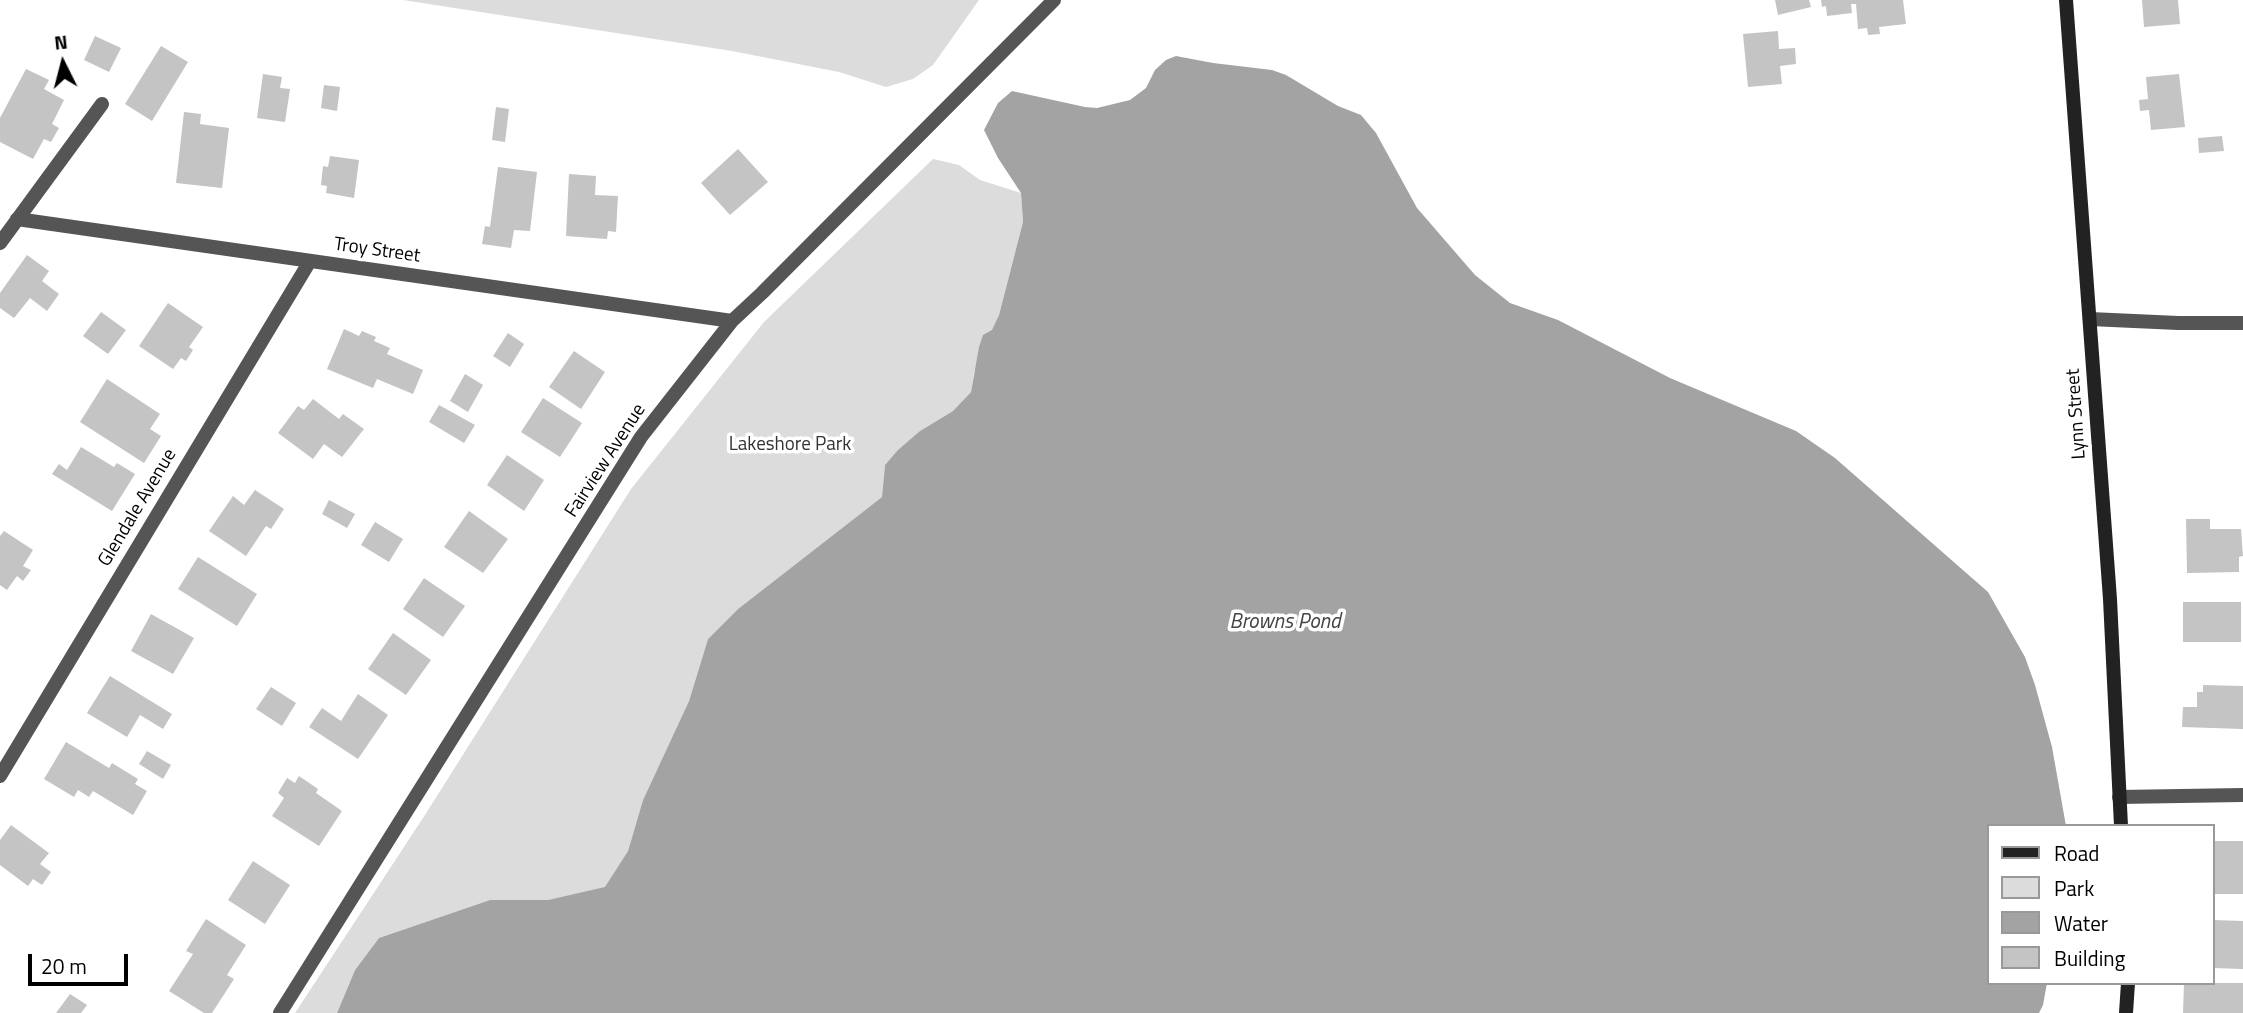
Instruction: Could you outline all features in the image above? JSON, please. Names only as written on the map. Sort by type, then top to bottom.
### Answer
[{"type":"main road","name":"Lynn Street","points":[[2066,0],[2110,599],[2120,824]]},
{"type":"main road","points":[[2126,1013],[2128,985]]},
{"type":"street","name":"Fairview Avenue","points":[[280,1013],[641,437],[732,321],[1054,0]]},
{"type":"street","points":[[0,243],[102,104]]},
{"type":"street","name":"Troy Street","points":[[17,219],[732,321]]},
{"type":"street","name":"Glendale Avenue","points":[[0,776],[310,261]]},
{"type":"street","points":[[2090,319],[2243,323]]},
{"type":"street","points":[[2119,797],[2243,795]]},
{"type":"green space","points":[[403,0],[979,0],[933,65],[913,79],[886,87],[839,72],[732,51]]},
{"type":"green space","name":"Lakeshore Park","points":[[933,159],[959,165],[980,180],[1021,193],[1023,222],[999,315],[974,372],[971,392],[953,411],[920,431],[885,465],[882,497],[738,609],[708,639],[689,701],[643,800],[628,851],[605,888],[548,900],[490,900],[379,938],[355,970],[337,1013],[295,1013],[423,818],[631,489],[764,322]]},
{"type":"water","name":"Browns Pond","points":[[1176,56],[1272,70],[1286,75],[1338,106],[1361,115],[1376,133],[1417,208],[1475,275],[1510,303],[1558,320],[1670,378],[1796,431],[1835,458],[1988,592],[2025,657],[2035,685],[2052,747],[2066,824],[1988,824],[1988,985],[2047,985],[2039,1013],[337,1013],[355,970],[379,938],[490,900],[548,900],[605,887],[628,851],[643,800],[689,701],[708,639],[738,609],[882,497],[885,465],[920,431],[953,411],[971,392],[979,347],[983,335],[992,330],[999,315],[1023,222],[1021,193],[998,158],[984,130],[998,103],[1012,91],[1097,108],[1130,100],[1146,88],[1155,70],[1166,60]]},
{"type":"building","points":[[1775,0],[1809,0],[1811,7],[1778,15]]},
{"type":"building","points":[[1821,0],[1903,0],[1906,24],[1879,27],[1880,34],[1868,35],[1867,28],[1858,29],[1856,4],[1851,4],[1852,13],[1827,16],[1826,6],[1822,7]]},
{"type":"building","points":[[2142,0],[2178,0],[2180,24],[2144,27]]},
{"type":"building","points":[[1778,31],[1779,49],[1795,48],[1796,64],[1780,66],[1782,84],[1748,87],[1743,34]]},
{"type":"building","points":[[95,36],[121,48],[109,72],[84,60]]},
{"type":"building","points":[[161,46],[188,62],[152,121],[125,104]]},
{"type":"building","points":[[26,69],[49,80],[44,89],[64,100],[52,124],[59,128],[51,142],[44,139],[33,159],[0,142],[0,118]]},
{"type":"building","points":[[263,74],[282,77],[280,88],[290,89],[285,122],[257,118]]},
{"type":"building","points":[[2179,74],[2185,127],[2151,130],[2149,110],[2140,111],[2139,100],[2148,99],[2146,77]]},
{"type":"building","points":[[324,85],[340,87],[337,111],[321,108]]},
{"type":"building","points":[[496,107],[509,109],[505,142],[492,140]]},
{"type":"building","points":[[184,112],[201,114],[200,124],[229,128],[222,188],[176,183]]},
{"type":"building","points":[[2222,136],[2224,151],[2199,153],[2198,138]]},
{"type":"building","points":[[738,149],[768,182],[730,215],[701,183]]},
{"type":"building","points":[[330,156],[359,160],[354,198],[326,193],[327,186],[321,185],[323,166],[328,167]]},
{"type":"building","points":[[498,167],[537,172],[530,231],[514,230],[511,248],[482,244],[485,226],[490,227]]},
{"type":"building","points":[[569,174],[596,176],[595,195],[618,196],[616,232],[608,231],[607,239],[566,236]]},
{"type":"building","points":[[27,255],[49,271],[42,281],[59,294],[47,311],[30,298],[14,318],[0,308],[0,293]]},
{"type":"building","points":[[168,303],[203,327],[189,347],[193,350],[186,361],[181,358],[173,369],[139,346]]},
{"type":"building","points":[[101,312],[126,330],[108,354],[83,336]]},
{"type":"building","points":[[344,329],[359,336],[362,331],[376,337],[374,341],[390,348],[387,354],[423,370],[413,394],[377,379],[373,388],[327,369]]},
{"type":"building","points":[[508,333],[524,344],[510,367],[493,356]]},
{"type":"building","points":[[574,351],[605,372],[581,409],[549,387]]},
{"type":"building","points":[[465,374],[483,385],[468,412],[450,401]]},
{"type":"building","points":[[107,379],[160,414],[150,429],[161,436],[144,463],[80,422]]},
{"type":"building","points":[[543,398],[582,423],[560,457],[521,432]]},
{"type":"building","points":[[313,399],[339,419],[343,414],[364,429],[342,457],[324,444],[313,459],[278,433],[298,406],[304,410]]},
{"type":"building","points":[[439,405],[475,425],[464,443],[429,422]]},
{"type":"building","points":[[81,447],[114,467],[117,463],[135,474],[112,511],[52,474],[59,464],[67,470]]},
{"type":"building","points":[[507,455],[544,480],[524,511],[487,485]]},
{"type":"building","points":[[255,490],[284,509],[271,529],[266,526],[246,556],[209,531],[233,496],[244,505]]},
{"type":"building","points":[[329,500],[355,514],[347,528],[322,514]]},
{"type":"building","points":[[469,511],[508,539],[483,573],[444,547]]},
{"type":"building","points":[[2186,519],[2210,519],[2210,529],[2241,529],[2243,556],[2239,557],[2239,572],[2187,573]]},
{"type":"building","points":[[375,522],[403,539],[389,562],[361,545]]},
{"type":"building","points":[[4,531],[33,550],[23,566],[31,570],[23,581],[17,576],[7,590],[0,585],[0,536]]},
{"type":"building","points":[[198,557],[257,594],[237,626],[178,589]]},
{"type":"building","points":[[424,578],[465,606],[443,637],[403,609]]},
{"type":"building","points":[[2183,602],[2241,602],[2241,642],[2183,642]]},
{"type":"building","points":[[151,614],[194,638],[173,674],[131,651]]},
{"type":"building","points":[[393,633],[431,660],[406,695],[368,669]]},
{"type":"building","points":[[110,676],[172,714],[163,729],[140,715],[127,737],[87,713]]},
{"type":"building","points":[[2203,685],[2243,686],[2243,729],[2182,727],[2183,707],[2197,707],[2197,692],[2203,692]]},
{"type":"building","points":[[271,687],[296,703],[282,726],[256,709]]},
{"type":"building","points":[[358,694],[388,715],[358,759],[309,727],[322,708],[341,721]]},
{"type":"building","points":[[66,742],[109,768],[112,763],[138,779],[135,784],[147,791],[133,815],[93,791],[89,797],[78,790],[74,797],[44,779]]},
{"type":"building","points":[[147,751],[171,765],[163,779],[139,764]]},
{"type":"building","points":[[299,776],[318,789],[316,793],[342,811],[319,846],[272,816],[284,798],[278,793],[287,778],[295,783]]},
{"type":"building","points":[[11,825],[49,853],[40,864],[51,872],[42,885],[33,879],[28,886],[0,865],[0,840]]},
{"type":"building","points":[[2215,841],[2243,841],[2243,894],[2215,894]]},
{"type":"building","points":[[253,861],[290,885],[265,924],[228,900]]},
{"type":"building","points":[[206,919],[246,945],[227,975],[234,979],[212,1013],[204,1013],[169,991],[193,954],[186,951]]},
{"type":"building","points":[[2215,920],[2243,921],[2243,969],[2215,968]]},
{"type":"building","points":[[2243,983],[2243,1013],[2183,1013],[2184,985]]},
{"type":"building","points":[[70,994],[87,1005],[81,1013],[56,1013]]}]
